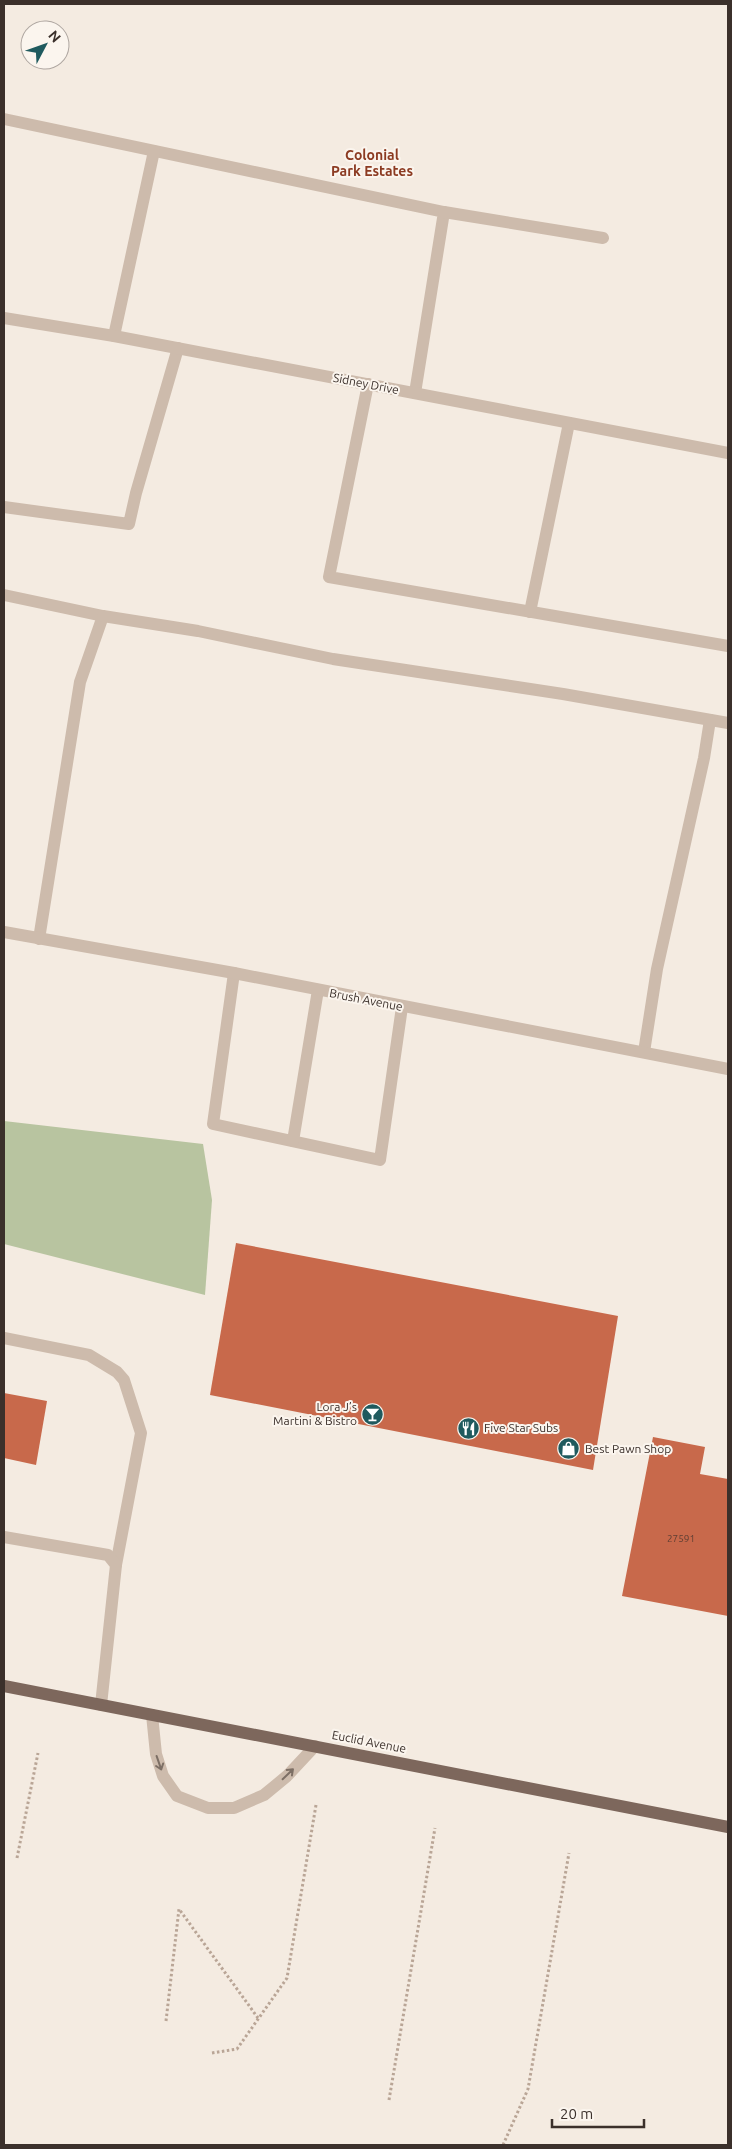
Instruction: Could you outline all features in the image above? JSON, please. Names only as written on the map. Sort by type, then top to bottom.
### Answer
[{"type":"main road","name":"Euclid Avenue","points":[[4,1686],[728,1827]]},
{"type":"street","points":[[4,119],[444,212],[603,238]]},
{"type":"street","points":[[114,336],[154,151]]},
{"type":"street","points":[[415,393],[444,212]]},
{"type":"street","name":"Sidney Drive","points":[[4,318],[114,336],[728,453]]},
{"type":"street","points":[[4,507],[129,524],[136,493],[178,348]]},
{"type":"street","points":[[368,384],[329,577],[728,646]]},
{"type":"street","points":[[530,612],[569,423]]},
{"type":"street","points":[[4,595],[103,616],[198,631],[333,660],[564,694],[728,723]]},
{"type":"street","points":[[40,940],[80,682],[103,616]]},
{"type":"street","points":[[644,1052],[657,969],[704,758],[710,720]]},
{"type":"street","name":"Brush Avenue","points":[[4,932],[40,940],[234,973],[728,1069]]},
{"type":"street","points":[[234,973],[213,1124],[380,1160],[402,1007]]},
{"type":"street","points":[[293,1141],[318,990]]},
{"type":"street","points":[[4,1338],[89,1355],[117,1372],[124,1380],[141,1433],[116,1565],[100,1705]]},
{"type":"street","points":[[4,1537],[108,1556],[116,1565]]},
{"type":"street","points":[[152,1715],[156,1754],[163,1776],[178,1796],[208,1808],[234,1808],[264,1795],[287,1776],[315,1746]]},
{"type":"path","points":[[17,1858],[38,1753]]},
{"type":"path","points":[[212,2053],[237,2049],[287,1978],[316,1805]]},
{"type":"path","points":[[389,2100],[435,1828]]},
{"type":"path","points":[[503,2145],[528,2090],[568,1853]]},
{"type":"path","points":[[166,2021],[179,1909],[258,2018]]},
{"type":"green space","points":[[4,1121],[203,1144],[212,1200],[205,1295],[4,1244]]},
{"type":"building","points":[[236,1243],[618,1316],[593,1470],[210,1395]]},
{"type":"building","points":[[4,1393],[47,1401],[36,1465],[4,1458]]},
{"type":"building","points":[[653,1437],[705,1447],[700,1474],[728,1479],[728,1616],[622,1596]]},
{"type":"place","name":"Lora J’s Martini & Bistro","points":[[373,1414]]},
{"type":"place","name":"Five Star Subs","points":[[468,1428]]},
{"type":"place","name":"Best Pawn Shop","points":[[569,1449]]},
{"type":"district","name":"Colonial Park Estates","points":[[372,164]]}]
